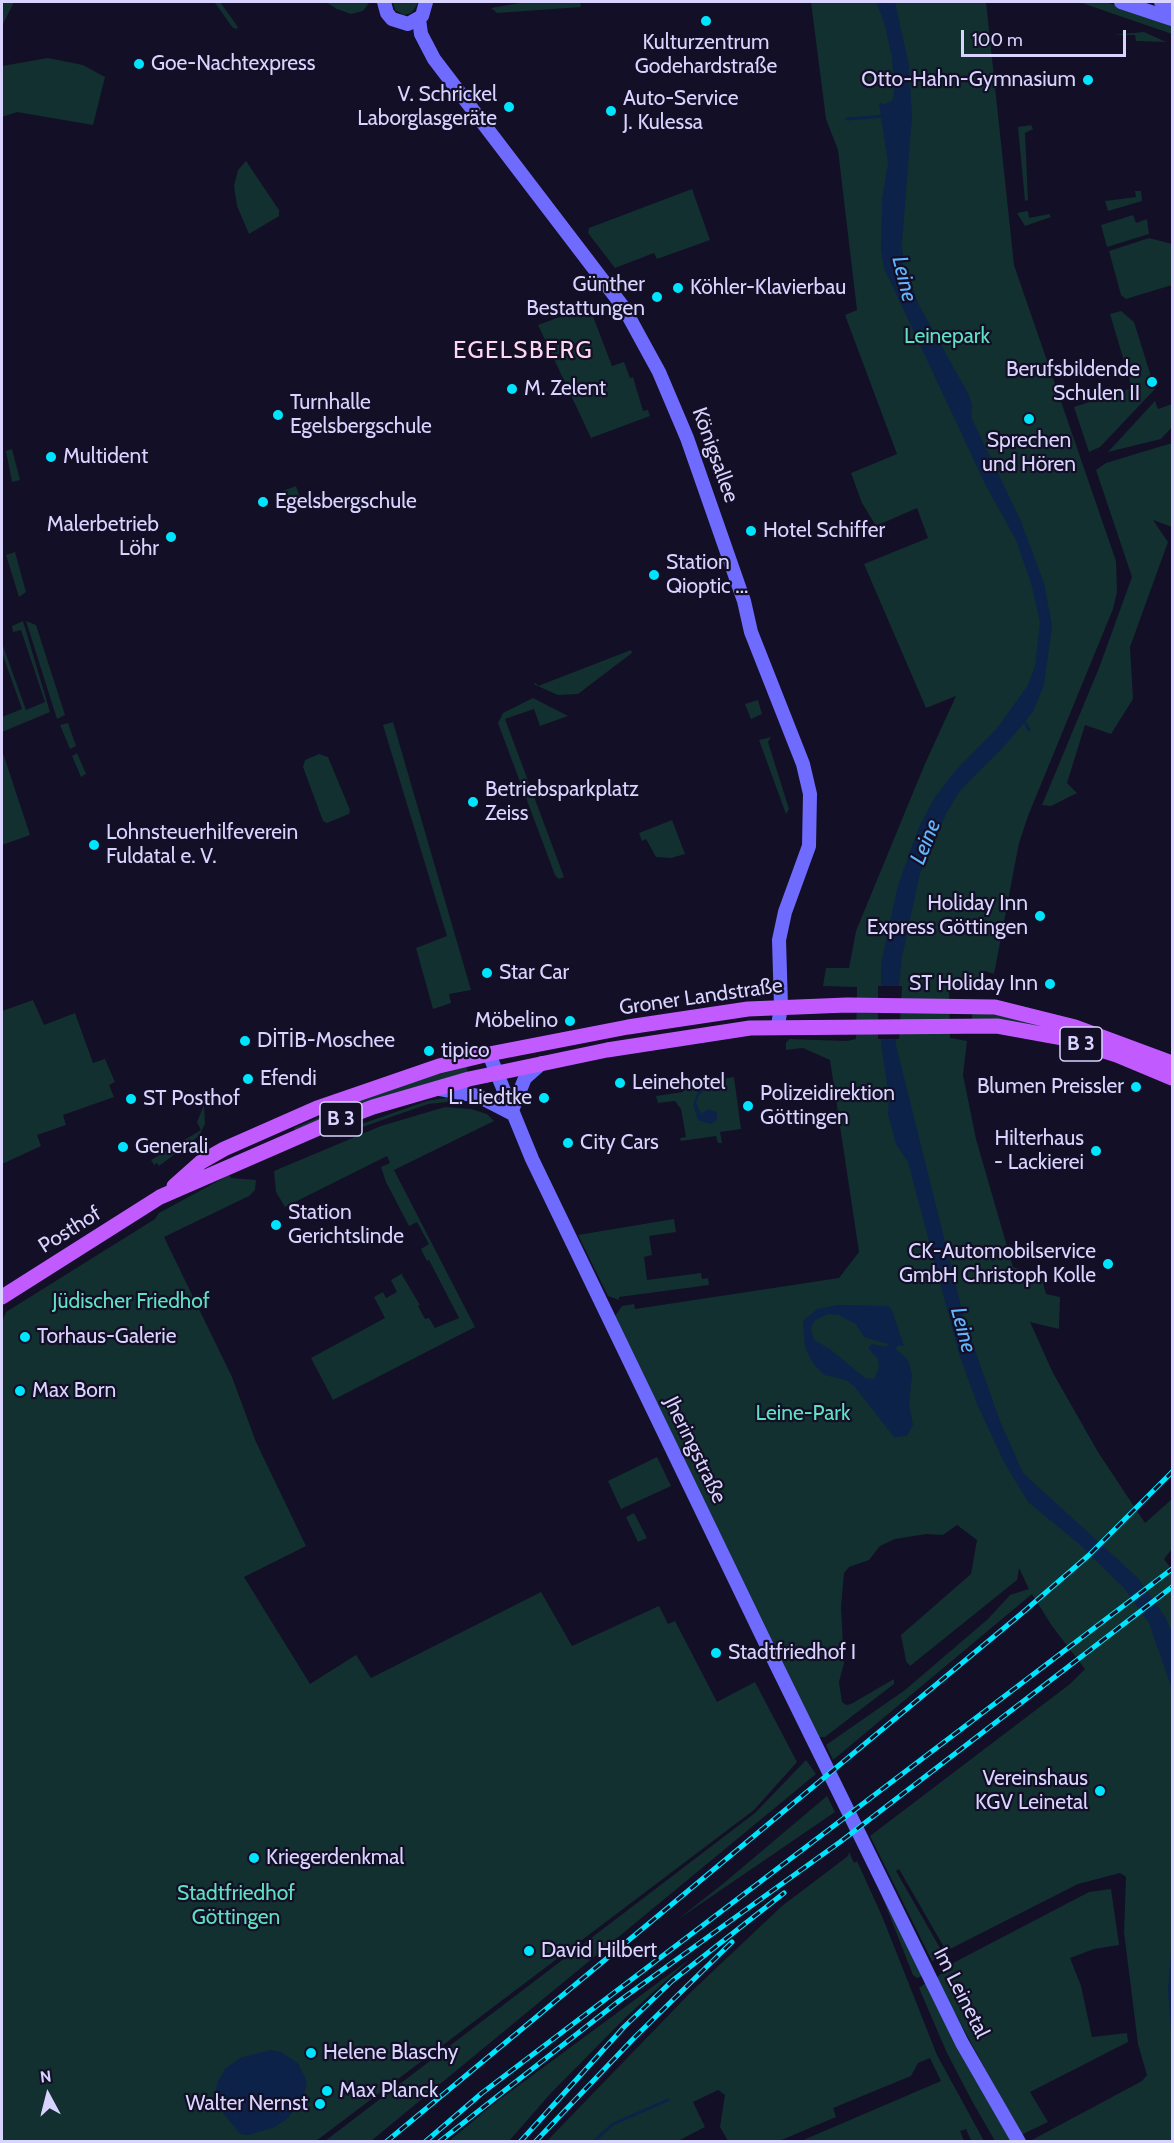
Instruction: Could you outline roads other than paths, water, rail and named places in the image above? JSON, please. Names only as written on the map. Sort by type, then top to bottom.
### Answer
[{"type":"main road","name":"Königsallee","points":[[384,2],[389,16],[403,24],[425,54],[434,59]]},
{"type":"main road","points":[[1122,2],[1173,19]]},
{"type":"main road","points":[[1161,2],[1173,6]]},
{"type":"main road","points":[[403,24],[419,19],[430,3]]},
{"type":"main road","name":"Königsallee","points":[[419,19],[421,34],[434,59],[624,308],[675,405],[744,601],[752,633],[803,764],[810,794],[809,846],[785,912],[779,957],[781,1006],[778,1026]]},
{"type":"main road","name":"Groner Landstraße","points":[[244,1140],[317,1108],[373,1088],[489,1054],[683,1018],[781,1006],[958,1005],[1020,1011],[1074,1027],[1173,1063]]},
{"type":"main road","name":"Groner Landstraße","points":[[251,1156],[373,1107],[495,1072],[720,1032],[778,1026],[997,1026],[1063,1038],[1116,1055],[1173,1078]]},
{"type":"main road","name":"Jheringstraße","points":[[489,1054],[511,1113],[872,1861]]},
{"type":"main road","points":[[434,1088],[478,1096],[511,1113],[525,1078],[543,1062]]},
{"type":"main road","name":"Posthof","points":[[160,1197],[201,1162],[244,1140]]},
{"type":"main road","name":"Posthof","points":[[2,1297],[160,1197],[251,1156]]},
{"type":"main road","name":"Im Leinetal","points":[[872,1861],[962,2043],[1018,2142]]},
{"type":"water","name":"Leine","points":[[876,2],[895,2],[909,65],[912,116],[902,242],[903,264],[919,305],[969,395],[972,405],[971,417],[1020,519],[1044,583],[1052,626],[1044,685],[1033,712],[1008,742],[960,791],[947,812],[920,873],[902,957],[896,1013],[896,1045],[965,1322],[1000,1421],[1023,1473],[1138,1578],[1165,1617],[1172,1632],[1172,1689],[1149,1623],[1124,1588],[1079,1544],[1028,1502],[1004,1462],[977,1404],[959,1354],[908,1162],[896,1144],[888,1114],[889,1098],[881,1043],[881,964],[898,885],[919,827],[935,797],[955,771],[998,727],[1028,685],[1035,666],[1040,622],[1031,583],[1016,540],[985,484],[884,268],[881,251],[882,199],[888,163],[879,103],[885,104],[892,101],[894,94],[892,57],[884,22]]},
{"type":"water","points":[[710,1087],[721,1090],[704,1091],[699,1095],[696,1103],[701,1114],[708,1109],[717,1112],[717,1120],[711,1124],[698,1120],[693,1105],[698,1091]]},
{"type":"water","points":[[838,1305],[888,1306],[892,1310],[904,1346],[898,1345],[896,1349],[908,1360],[912,1375],[909,1405],[913,1425],[907,1436],[894,1437],[854,1386],[846,1380],[825,1375],[814,1365],[805,1348],[803,1321],[817,1309]],"holes":[[[828,1314],[839,1315],[856,1324],[864,1337],[888,1344],[887,1347],[872,1344],[868,1348],[878,1359],[879,1367],[874,1379],[865,1378],[830,1349],[814,1340],[811,1328],[814,1321]]]},
{"type":"water","points":[[1172,1941],[1172,2045],[1168,1990]]},
{"type":"water","points":[[270,2050],[281,2052],[298,2063],[307,2082],[304,2096],[288,2118],[275,2127],[248,2135],[240,2134],[216,2104],[215,2093],[218,2081],[225,2069],[240,2058]]},
{"type":"waterway","points":[[847,119],[884,116]]},
{"type":"waterway","points":[[1023,718],[1029,730]]},
{"type":"waterway","points":[[593,2142],[613,2124],[668,2100]]},
{"type":"waterway","points":[[202,2105],[219,2102]]},
{"type":"railway","points":[[386,2142],[1021,1614],[1088,1556],[1172,1472]]},
{"type":"railway","points":[[425,2142],[482,2093],[1172,1569]]},
{"type":"railway","points":[[439,2142],[619,2001],[840,1842],[1172,1587]]},
{"type":"railway","points":[[520,2142],[624,2027],[672,1981],[784,1893]]},
{"type":"railway","points":[[535,2142],[635,2037],[732,1942]]},
{"type":"place","name":"Kulturzentrum Godehardstraße","points":[[706,21]]},
{"type":"place","name":"Goe-Nachtexpress","points":[[139,64]]},
{"type":"place","name":"Otto-Hahn-Gymnasium","points":[[1088,80]]},
{"type":"place","name":"V. Schrickel Laborglasgeräte","points":[[509,107]]},
{"type":"place","name":"Auto-Service J. Kulessa","points":[[611,111]]},
{"type":"place","name":"Köhler-Klavierbau","points":[[678,288]]},
{"type":"place","name":"Günther Bestattungen","points":[[657,297]]},
{"type":"place","name":"Berufsbildende Schulen II","points":[[1152,382]]},
{"type":"place","name":"M. Zelent","points":[[512,389]]},
{"type":"place","name":"Turnhalle Egelsbergschule","points":[[278,415]]},
{"type":"place","name":"Sprechen und Hören","points":[[1029,419]]},
{"type":"place","name":"Multident","points":[[51,457]]},
{"type":"place","name":"Egelsbergschule","points":[[263,502]]},
{"type":"place","name":"Hotel Schiffer","points":[[751,531]]},
{"type":"place","name":"Malerbetrieb Löhr","points":[[171,537]]},
{"type":"place","name":"Station Qioptic ...","points":[[654,575]]},
{"type":"place","name":"Betriebsparkplatz Zeiss","points":[[473,802]]},
{"type":"place","name":"Lohnsteuerhilfeverein Fuldatal e. V.","points":[[94,845]]},
{"type":"place","name":"Holiday Inn Express Göttingen","points":[[1040,916]]},
{"type":"place","name":"Star Car","points":[[487,973]]},
{"type":"place","name":"ST Holiday Inn","points":[[1050,984]]},
{"type":"place","name":"Möbelino","points":[[570,1021]]},
{"type":"place","name":"DİTİB-Moschee","points":[[245,1041]]},
{"type":"place","name":"tipico","points":[[429,1051]]},
{"type":"place","name":"Efendi","points":[[248,1079]]},
{"type":"place","name":"Leinehotel","points":[[620,1083]]},
{"type":"place","name":"Blumen Preissler","points":[[1136,1087]]},
{"type":"place","name":"L. Liedtke","points":[[544,1098]]},
{"type":"place","name":"ST Posthof","points":[[131,1099]]},
{"type":"place","name":"Polizeidirektion Göttingen","points":[[748,1106]]},
{"type":"place","name":"City Cars","points":[[568,1143]]},
{"type":"place","name":"Generali","points":[[123,1147]]},
{"type":"place","name":"Hilterhaus - Lackierei","points":[[1096,1151]]},
{"type":"place","name":"Station Gerichtslinde","points":[[276,1225]]},
{"type":"place","name":"CK-Automobilservice GmbH Christoph Kolle","points":[[1108,1264]]},
{"type":"place","name":"Torhaus-Galerie","points":[[25,1337]]},
{"type":"place","name":"Max Born","points":[[20,1391]]},
{"type":"place","name":"Stadtfriedhof I","points":[[716,1653]]},
{"type":"place","name":"Vereinshaus KGV Leinetal","points":[[1100,1791]]},
{"type":"place","name":"Kriegerdenkmal","points":[[254,1858]]},
{"type":"place","name":"David Hilbert","points":[[529,1951]]},
{"type":"place","name":"Helene Blaschy","points":[[311,2053]]},
{"type":"place","name":"Max Planck","points":[[327,2091]]},
{"type":"place","name":"Walter Nernst","points":[[320,2104]]},
{"type":"district","name":"EGELSBERG","points":[[523,351]]},
{"type":"park label","name":"Leinepark","points":[[947,337]]},
{"type":"park label","name":"Jüdischer Friedhof","points":[[131,1302]]},
{"type":"park label","name":"Leine-Park","points":[[803,1414]]},
{"type":"park label","name":"Stadtfriedhof Göttingen","points":[[236,1906]]}]
